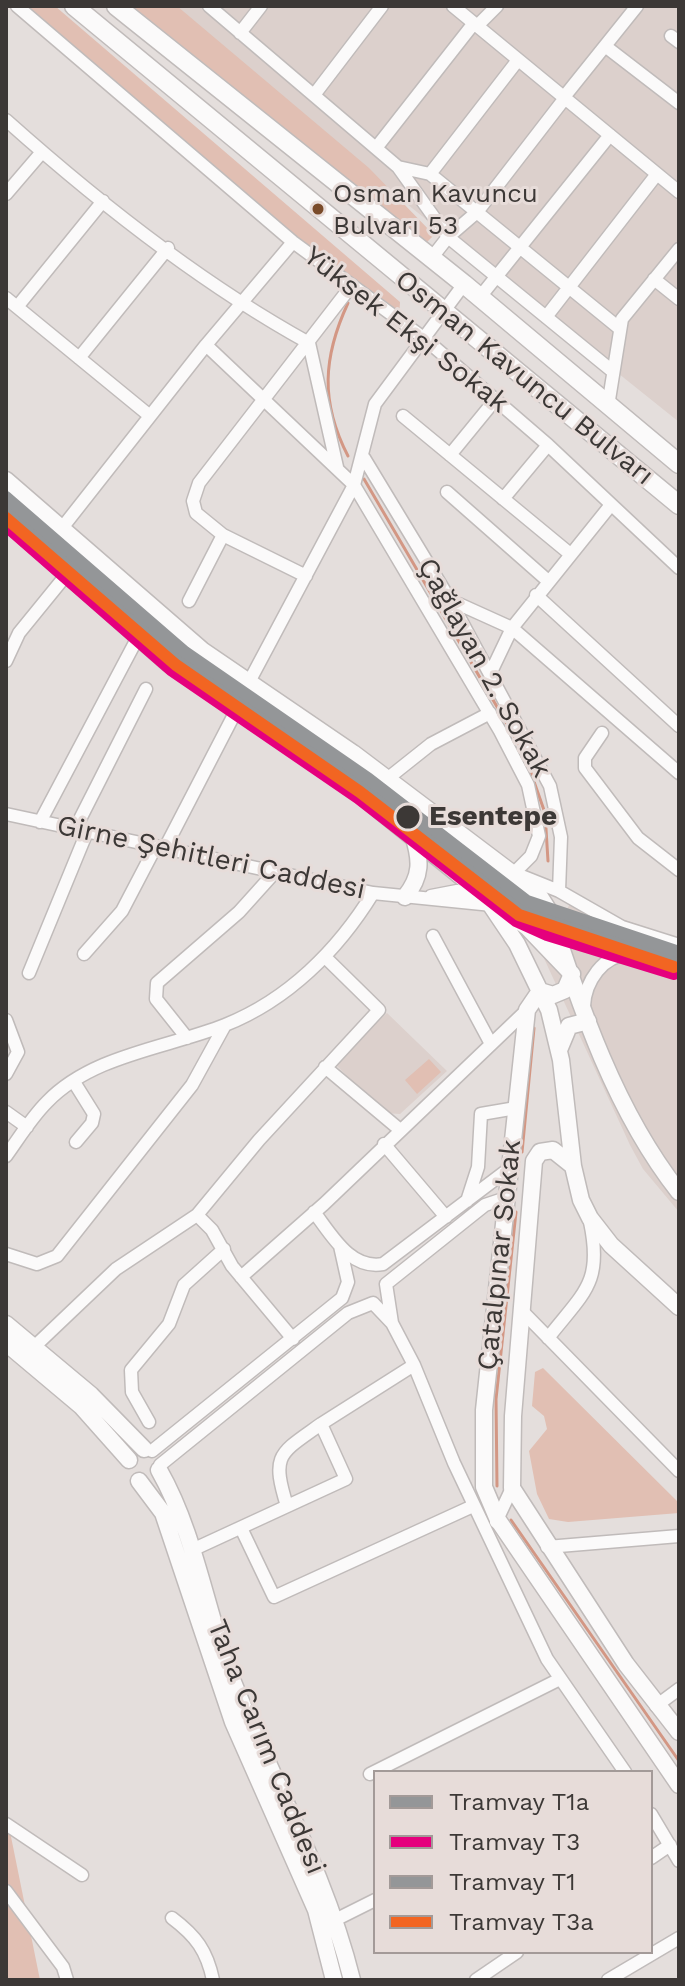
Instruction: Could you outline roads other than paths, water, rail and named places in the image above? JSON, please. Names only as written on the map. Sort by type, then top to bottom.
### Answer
[{"type":"highway","name":"Osman Kavuncu Bulvarı","points":[[74,6],[679,505]]},
{"type":"highway","name":"Osman Kavuncu Bulvarı","points":[[116,6],[480,297],[679,464]]},
{"type":"main road","points":[[6,480],[202,650],[387,779],[514,873],[543,900],[604,1064],[650,1155],[679,1192]]},
{"type":"main road","points":[[6,521],[168,663],[342,780],[413,835],[488,900],[527,927],[572,974]]},
{"type":"main road","points":[[410,898],[419,875],[419,854],[413,835]]},
{"type":"main road","points":[[488,900],[514,873]]},
{"type":"main road","points":[[488,900],[517,944],[549,1010],[559,1051],[573,1166],[581,1200],[590,1218],[611,1245],[679,1307]]},
{"type":"main road","points":[[540,991],[553,995],[562,992],[572,974]]},
{"type":"main road","name":"Çatalpınar Sokak","points":[[540,991],[527,1010],[482,1432],[484,1487],[498,1520],[572,1623],[679,1785]]},
{"type":"main road","points":[[559,1051],[569,1026],[586,1014]]},
{"type":"main road","name":"Çatalpınar Sokak","points":[[512,1488],[521,1310],[534,1161],[540,1152],[553,1150],[573,1166]]},
{"type":"main road","name":"Taha Carım Caddesi","points":[[6,1324],[91,1395],[154,1459],[192,1550],[233,1680],[335,1920],[352,1980]]},
{"type":"main road","points":[[6,1343],[81,1406],[129,1460],[131,1475],[139,1481],[154,1478],[154,1459],[135,1452],[129,1460]]},
{"type":"main road","name":"Taha Carım Caddesi","points":[[139,1481],[163,1513],[233,1722],[316,1910],[334,1980]]},
{"type":"main road","points":[[512,1488],[547,1547],[656,1706],[679,1732]]},
{"type":"street","name":"Yüksek Ekşi Sokak","points":[[17,6],[293,242],[425,339],[548,445],[679,568]]},
{"type":"street","points":[[209,6],[398,167],[448,237],[611,370]]},
{"type":"street","points":[[240,33],[261,6]]},
{"type":"street","points":[[314,95],[382,6]]},
{"type":"street","points":[[453,6],[679,192]]},
{"type":"street","points":[[376,148],[475,24],[497,6]]},
{"type":"street","points":[[430,260],[448,237],[477,212],[637,6]]},
{"type":"street","points":[[605,46],[679,103]]},
{"type":"street","points":[[430,174],[518,60]]},
{"type":"street","points":[[6,120],[103,201],[240,305],[309,343],[338,470]]},
{"type":"street","points":[[480,297],[522,249],[610,135]]},
{"type":"street","points":[[6,194],[42,152]]},
{"type":"street","points":[[398,167],[430,174],[619,328]]},
{"type":"street","points":[[546,317],[657,174]]},
{"type":"street","points":[[17,307],[103,201]]},
{"type":"street","points":[[62,528],[206,345],[293,242]]},
{"type":"street","points":[[79,358],[168,248]]},
{"type":"street","points":[[608,406],[611,370],[622,319],[679,249]]},
{"type":"street","points":[[654,279],[679,299]]},
{"type":"street","points":[[249,682],[354,485],[364,458],[375,404],[464,284]]},
{"type":"street","points":[[306,576],[223,535],[196,513],[196,488],[352,285]]},
{"type":"street","points":[[6,298],[150,416]]},
{"type":"street","name":"Çağlayan 2. Sokak","points":[[206,345],[354,485],[490,713],[528,785],[539,836],[531,856],[514,873]]},
{"type":"street","points":[[450,455],[495,400]]},
{"type":"street","points":[[403,416],[569,553]]},
{"type":"street","points":[[503,499],[548,445]]},
{"type":"street","name":"Çağlayan 2. Sokak","points":[[364,458],[491,672],[550,786],[561,837],[559,891]]},
{"type":"street","points":[[447,492],[547,580]]},
{"type":"street","points":[[491,672],[512,628],[547,580],[610,506]]},
{"type":"street","points":[[189,601],[223,535]]},
{"type":"street","points":[[6,661],[19,633],[67,574]]},
{"type":"street","points":[[536,595],[679,726]]},
{"type":"street","points":[[450,600],[512,628],[679,773]]},
{"type":"street","points":[[6,624],[19,633]]},
{"type":"street","points":[[40,822],[138,637]]},
{"type":"street","points":[[29,973],[81,830],[146,689]]},
{"type":"street","points":[[84,954],[127,903],[237,709]]},
{"type":"street","points":[[387,779],[431,744],[490,713]]},
{"type":"street","points":[[602,733],[585,758],[585,768],[638,838],[679,870]]},
{"type":"street","name":"Girne Şehitleri Caddesi","points":[[6,814],[373,893],[410,898],[457,891],[488,900]]},
{"type":"street","points":[[187,1038],[156,999],[157,983],[239,912],[275,872]]},
{"type":"street","points":[[514,873],[559,891],[622,927],[679,945]]},
{"type":"street","points":[[6,1156],[47,1102],[74,1082],[106,1065],[225,1025],[277,997],[325,957],[373,893]]},
{"type":"street","points":[[433,936],[491,1044]]},
{"type":"street","points":[[586,1014],[593,977],[615,959],[629,955],[679,968]]},
{"type":"street","points":[[34,1347],[116,1269],[197,1215],[325,1067],[379,1010],[325,957]]},
{"type":"street","points":[[241,1277],[527,1010]]},
{"type":"street","points":[[6,1020],[18,1052],[6,1074]]},
{"type":"street","points":[[6,1254],[37,1264],[57,1256],[192,1085],[225,1025]]},
{"type":"street","points":[[325,1067],[399,1129]]},
{"type":"street","points":[[74,1082],[94,1114],[92,1123],[76,1142]]},
{"type":"street","points":[[467,1201],[478,1167],[481,1114],[516,1108]]},
{"type":"street","points":[[6,1112],[27,1127]]},
{"type":"street","points":[[384,1144],[446,1217]]},
{"type":"street","points":[[154,1459],[337,1303],[354,1271],[394,1258],[510,1168]]},
{"type":"street","points":[[154,1459],[339,1320],[373,1303],[383,1295],[386,1284],[485,1205],[506,1198]]},
{"type":"street","points":[[314,1212],[340,1246],[382,1272],[392,1323]]},
{"type":"street","points":[[197,1215],[212,1230],[241,1277],[293,1339]]},
{"type":"street","points":[[548,1338],[594,1277],[595,1244],[590,1218]]},
{"type":"street","points":[[340,1246],[355,1299],[373,1303],[392,1323],[414,1365],[473,1506],[547,1659],[624,1770]]},
{"type":"street","points":[[149,1422],[132,1392],[131,1370],[169,1324],[184,1285],[224,1249]]},
{"type":"street","points":[[521,1310],[679,1471]]},
{"type":"street","points":[[287,1506],[277,1472],[285,1450],[414,1365]]},
{"type":"street","points":[[192,1550],[346,1479],[321,1424]]},
{"type":"street","points":[[487,1534],[498,1520],[512,1488]]},
{"type":"street","points":[[241,1528],[274,1597],[473,1506]]},
{"type":"street","points":[[547,1547],[679,1536]]},
{"type":"street","points":[[378,1770],[560,1679]]},
{"type":"street","points":[[656,1706],[679,1689]]},
{"type":"street","points":[[653,1817],[679,1861]]},
{"type":"street","points":[[6,1824],[82,1875]]},
{"type":"street","points":[[653,1857],[670,1845]]},
{"type":"street","points":[[6,1891],[63,1967],[67,1980]]},
{"type":"street","points":[[335,1920],[373,1901]]},
{"type":"street","points":[[172,1918],[193,1934],[207,1955],[213,1980]]},
{"type":"street","points":[[653,1953],[679,1938]]},
{"type":"street","points":[[476,1980],[514,1954]]},
{"type":"street","points":[[608,1980],[652,1954]]},
{"type":"waterway","points":[[348,303],[334,342],[328,380],[333,417],[348,456]]},
{"type":"waterway","points":[[364,479],[524,753],[545,813],[548,861]]},
{"type":"waterway","points":[[522,1152],[534,1028]]},
{"type":"waterway","points":[[497,1486],[496,1399],[516,1212]]},
{"type":"waterway","points":[[511,1520],[679,1761]]},
{"type":"tram line","name":"T1","points":[[6,497],[185,652],[369,779],[527,901],[679,952]]},
{"type":"tram line","name":"T1a","points":[[6,505],[180,657],[367,785],[524,907],[552,920],[679,959]]},
{"type":"tram line","name":"T3a","points":[[6,518],[176,665],[360,792],[519,915],[674,967]]},
{"type":"tram line","name":"T3","points":[[6,526],[171,670],[358,798],[516,921],[547,935],[674,974]]},
{"type":"place","name":"Osman Kavuncu Bulvarı 53","points":[[318,209]]},
{"type":"place","name":"Esentepe","points":[[408,817]]}]
